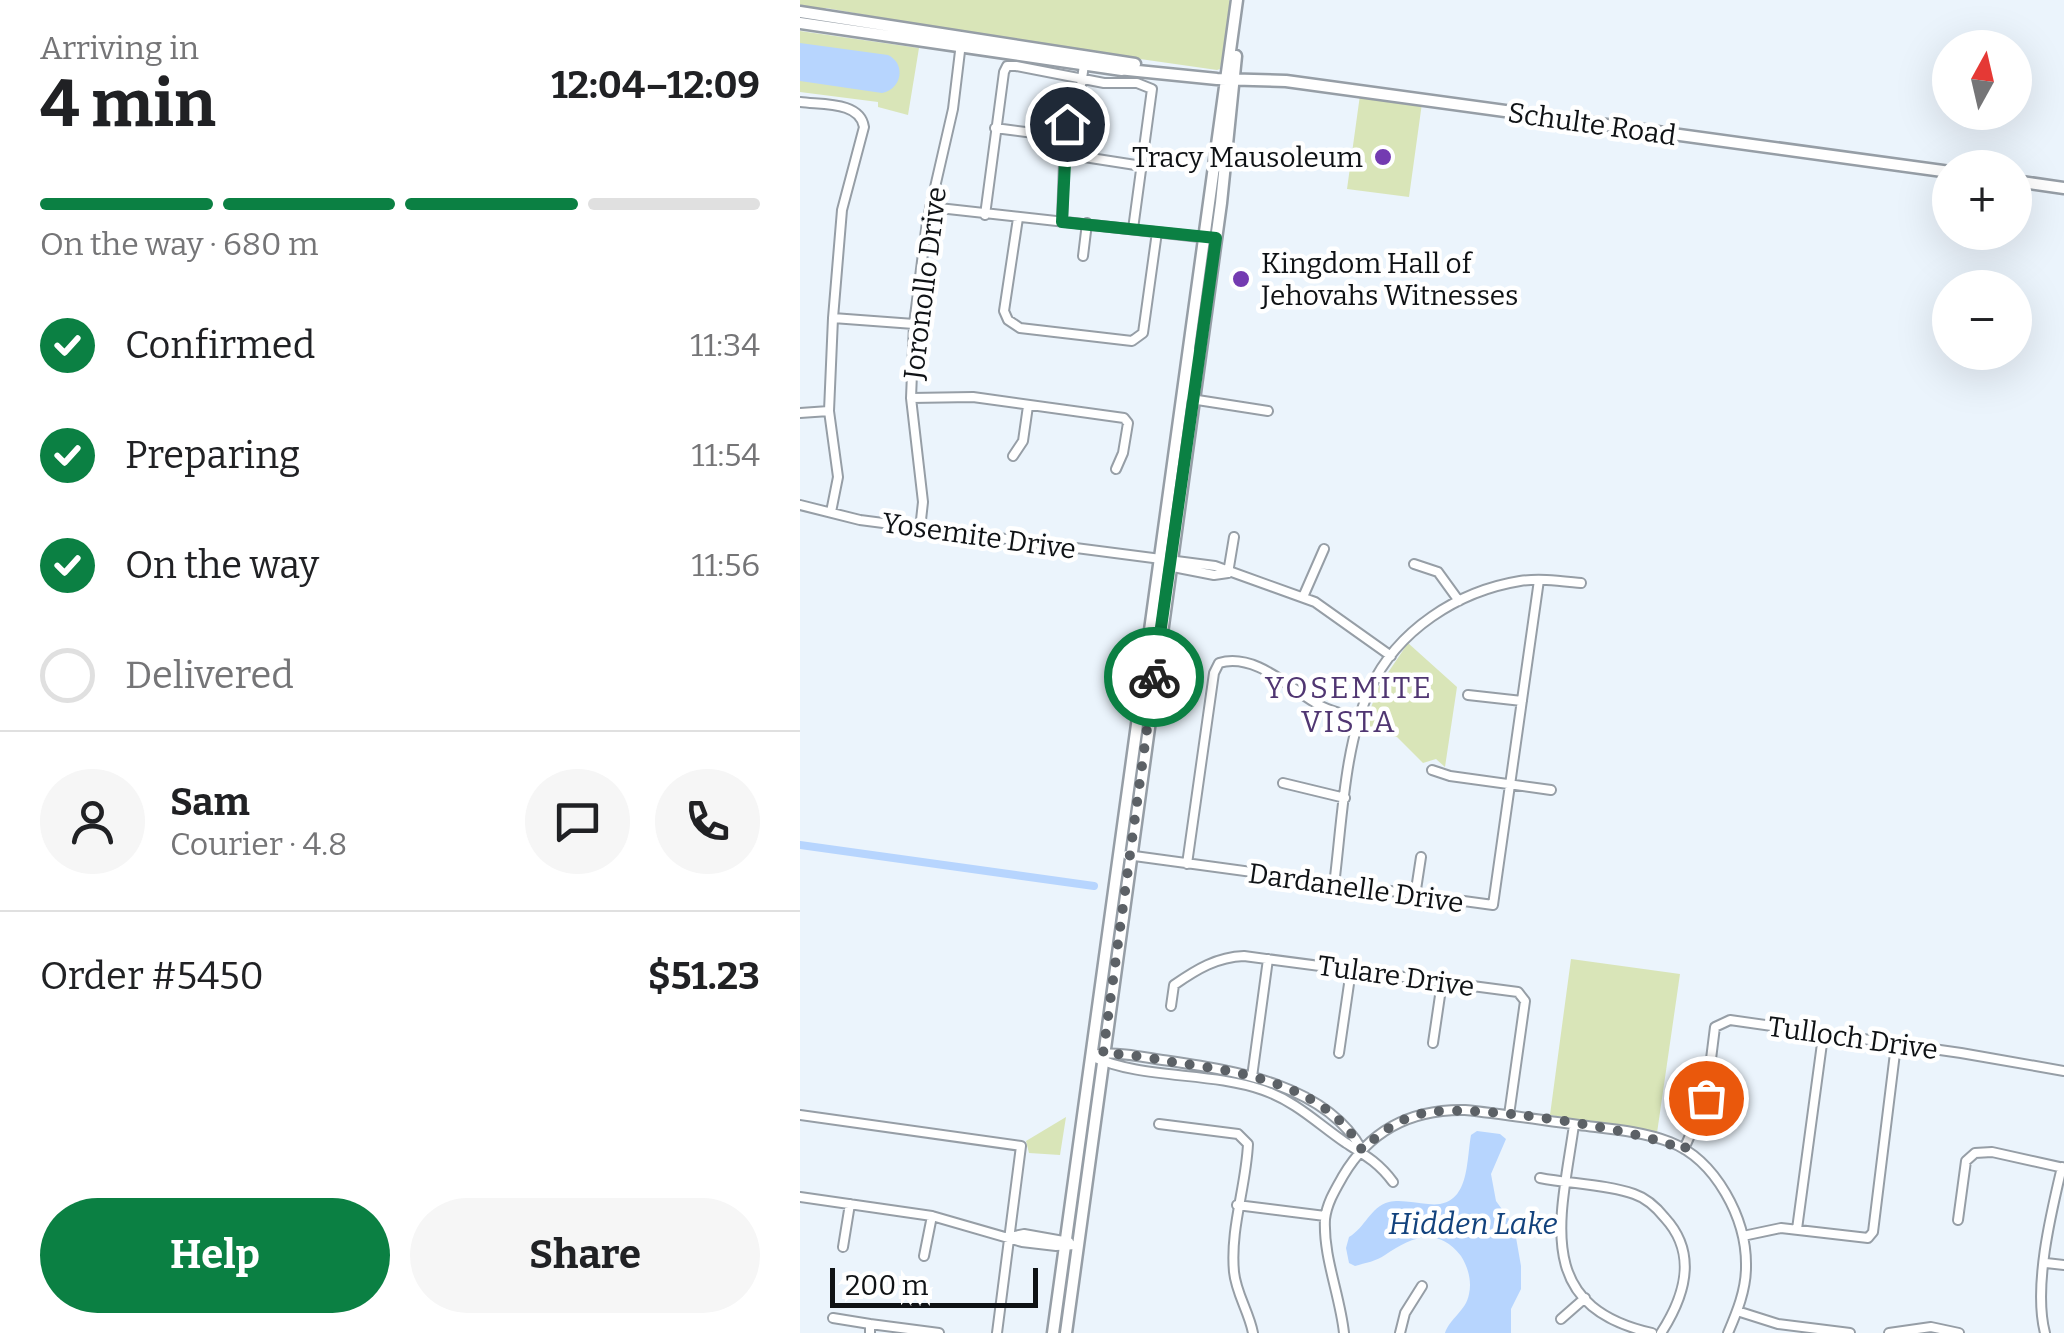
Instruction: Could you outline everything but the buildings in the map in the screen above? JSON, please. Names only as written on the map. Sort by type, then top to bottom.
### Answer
[{"type":"main road","points":[[1168,563],[1189,344],[1227,139],[1229,78],[1240,0]]},
{"type":"main road","points":[[800,12],[1208,83],[1218,93],[1221,107]]},
{"type":"main road","points":[[800,23],[961,43]]},
{"type":"main road","name":"Schulte Road","points":[[961,43],[1229,78]]},
{"type":"main road","name":"Schulte Road","points":[[1118,69],[1258,79],[1932,170]]},
{"type":"main road","points":[[1053,1333],[1090,1056],[1194,400],[1221,107],[1229,78]]},
{"type":"main road","points":[[1227,139],[1238,92],[1258,79]]},
{"type":"main road","points":[[2032,184],[2064,188]]},
{"type":"main road","points":[[1066,1333],[1103,1057],[1124,854]]},
{"type":"street","name":"Joronollo Drive","points":[[920,528],[923,502],[911,398],[914,324],[930,207],[953,109],[961,43]]},
{"type":"street","points":[[1062,222],[1064,137],[1079,98],[1084,64]]},
{"type":"street","points":[[985,215],[995,128],[1008,66],[1082,79],[1136,83],[1152,89],[1133,228]]},
{"type":"street","points":[[800,102],[853,109],[862,119],[842,210],[833,318],[829,410],[838,477],[831,512]]},
{"type":"street","points":[[995,128],[1064,137]]},
{"type":"street","points":[[1065,154],[1142,166]]},
{"type":"street","points":[[930,207],[1210,238]]},
{"type":"street","points":[[1018,218],[1004,311],[1008,320],[1020,328],[1132,340],[1139,338],[1146,322],[1157,232]]},
{"type":"street","points":[[1084,256],[1087,224]]},
{"type":"street","points":[[833,318],[914,324]]},
{"type":"street","points":[[1189,344],[1192,362],[1188,394],[1194,400],[1268,411]]},
{"type":"street","points":[[911,398],[973,397],[1124,418],[1128,422],[1116,469]]},
{"type":"street","points":[[1013,456],[1023,440],[1028,406]]},
{"type":"street","points":[[800,413],[829,410]]},
{"type":"street","name":"Yosemite Drive","points":[[800,505],[860,520],[1168,563],[1214,575],[1228,573],[1266,582],[1303,596],[1392,656]]},
{"type":"street","points":[[1228,573],[1234,537]]},
{"type":"street","points":[[1303,596],[1324,549]]},
{"type":"street","points":[[1414,564],[1438,572],[1459,602]]},
{"type":"street","points":[[1512,784],[1539,580]]},
{"type":"street","points":[[1334,885],[1360,719],[1370,688],[1392,656],[1436,612],[1488,588],[1539,580],[1581,583]]},
{"type":"street","points":[[1187,864],[1216,666],[1224,661],[1255,666],[1323,707],[1360,719]]},
{"type":"street","points":[[1468,694],[1522,701]]},
{"type":"street","points":[[1432,770],[1551,790]]},
{"type":"street","points":[[1284,783],[1345,798]]},
{"type":"street","name":"Dardanelle Drive","points":[[1124,854],[1493,905],[1512,784]]},
{"type":"street","points":[[1415,896],[1421,857]]},
{"type":"street","name":"Tulare Drive","points":[[1171,1006],[1174,985],[1198,968],[1230,956],[1523,995],[1509,1115]]},
{"type":"street","points":[[1252,1087],[1268,959]]},
{"type":"street","points":[[1339,1053],[1351,970]]},
{"type":"street","points":[[1433,1043],[1442,982]]},
{"type":"street","name":"Tulloch Drive","points":[[1706,1098],[1715,1027],[1730,1020],[2064,1071]]},
{"type":"street","points":[[1797,1229],[1823,1036]]},
{"type":"street","points":[[1742,1236],[1764,1230],[1797,1229],[1868,1238],[1872,1232],[1896,1045]]},
{"type":"street","points":[[1090,1056],[1252,1075],[1307,1099],[1354,1136],[1362,1150]]},
{"type":"street","points":[[1103,1057],[1252,1087],[1302,1108],[1382,1166],[1393,1182]]},
{"type":"street","points":[[1684,1150],[1700,1120],[1706,1098],[1730,1102]]},
{"type":"street","points":[[1344,1333],[1325,1216],[1338,1184],[1362,1150],[1392,1126],[1421,1113],[1465,1110],[1644,1135],[1684,1150],[1708,1170],[1724,1193],[1742,1236],[1746,1265],[1737,1311],[1728,1333]]},
{"type":"street","points":[[800,1115],[1022,1146],[997,1333]]},
{"type":"street","points":[[1159,1124],[1245,1138],[1249,1148],[1238,1205],[1234,1276],[1253,1333]]},
{"type":"street","points":[[1574,1124],[1560,1231],[1566,1269],[1584,1298],[1608,1318],[1652,1333]]},
{"type":"street","points":[[1958,1220],[1966,1161],[1975,1152],[2063,1167],[2041,1299],[2045,1333]]},
{"type":"street","points":[[1540,1178],[1638,1195],[1676,1231],[1683,1250],[1685,1278],[1681,1296],[1661,1333]]},
{"type":"street","points":[[800,1197],[932,1216],[983,1232],[1024,1234],[1078,1245]]},
{"type":"street","points":[[843,1248],[850,1204]]},
{"type":"street","points":[[1238,1205],[1325,1216]]},
{"type":"street","points":[[924,1256],[932,1216]]},
{"type":"street","points":[[2046,1262],[2064,1265]]},
{"type":"street","points":[[1400,1333],[1404,1313],[1422,1286]]},
{"type":"street","points":[[1560,1320],[1584,1298]]},
{"type":"street","points":[[1737,1311],[1778,1324],[1850,1333]]},
{"type":"street","points":[[833,1318],[870,1329],[939,1333]]},
{"type":"street","points":[[1888,1333],[1931,1327],[1959,1333]]},
{"type":"green space","points":[[800,0],[1229,0],[1234,5],[1217,70],[800,7]]},
{"type":"green space","points":[[800,31],[919,48],[908,115],[878,107],[878,102],[800,92]]},
{"type":"green space","points":[[1360,95],[1422,103],[1409,197],[1347,189]]},
{"type":"green space","points":[[1408,643],[1457,687],[1445,767],[1436,759],[1423,763],[1397,737],[1363,729],[1379,686]]},
{"type":"green space","points":[[1571,959],[1680,974],[1657,1133],[1550,1115]]},
{"type":"green space","points":[[1066,1117],[1060,1155],[1029,1153],[1026,1141]]},
{"type":"water","points":[[800,43],[888,55],[898,64],[897,82],[882,93],[800,81]]},
{"type":"water","name":"Hidden Lake","points":[[1477,1131],[1500,1134],[1506,1139],[1491,1174],[1496,1201],[1514,1226],[1521,1266],[1521,1289],[1511,1309],[1511,1333],[1445,1333],[1465,1305],[1470,1284],[1461,1256],[1443,1240],[1414,1240],[1355,1266],[1349,1263],[1346,1248],[1349,1237],[1382,1205],[1398,1201],[1442,1204],[1452,1199],[1463,1182],[1471,1135]]},
{"type":"waterway","points":[[800,845],[1094,886]]},
{"type":"way so far","points":[[1154,677],[1103,1054],[1252,1075],[1307,1099],[1354,1136],[1362,1150],[1407,1118],[1442,1110],[1465,1110],[1629,1132],[1670,1142],[1684,1150],[1700,1120],[1706,1098]]},
{"type":"place","name":"Tracy Mausoleum","points":[[1383,157]]},
{"type":"place","name":"Kingdom Hall of Jehovahs Witnesses","points":[[1241,279]]},
{"type":"district","name":"YOSEMITE VISTA","points":[[1349,705]]},
{"type":"route","points":[[1067,124],[1062,222],[1216,238],[1154,677]]}]
